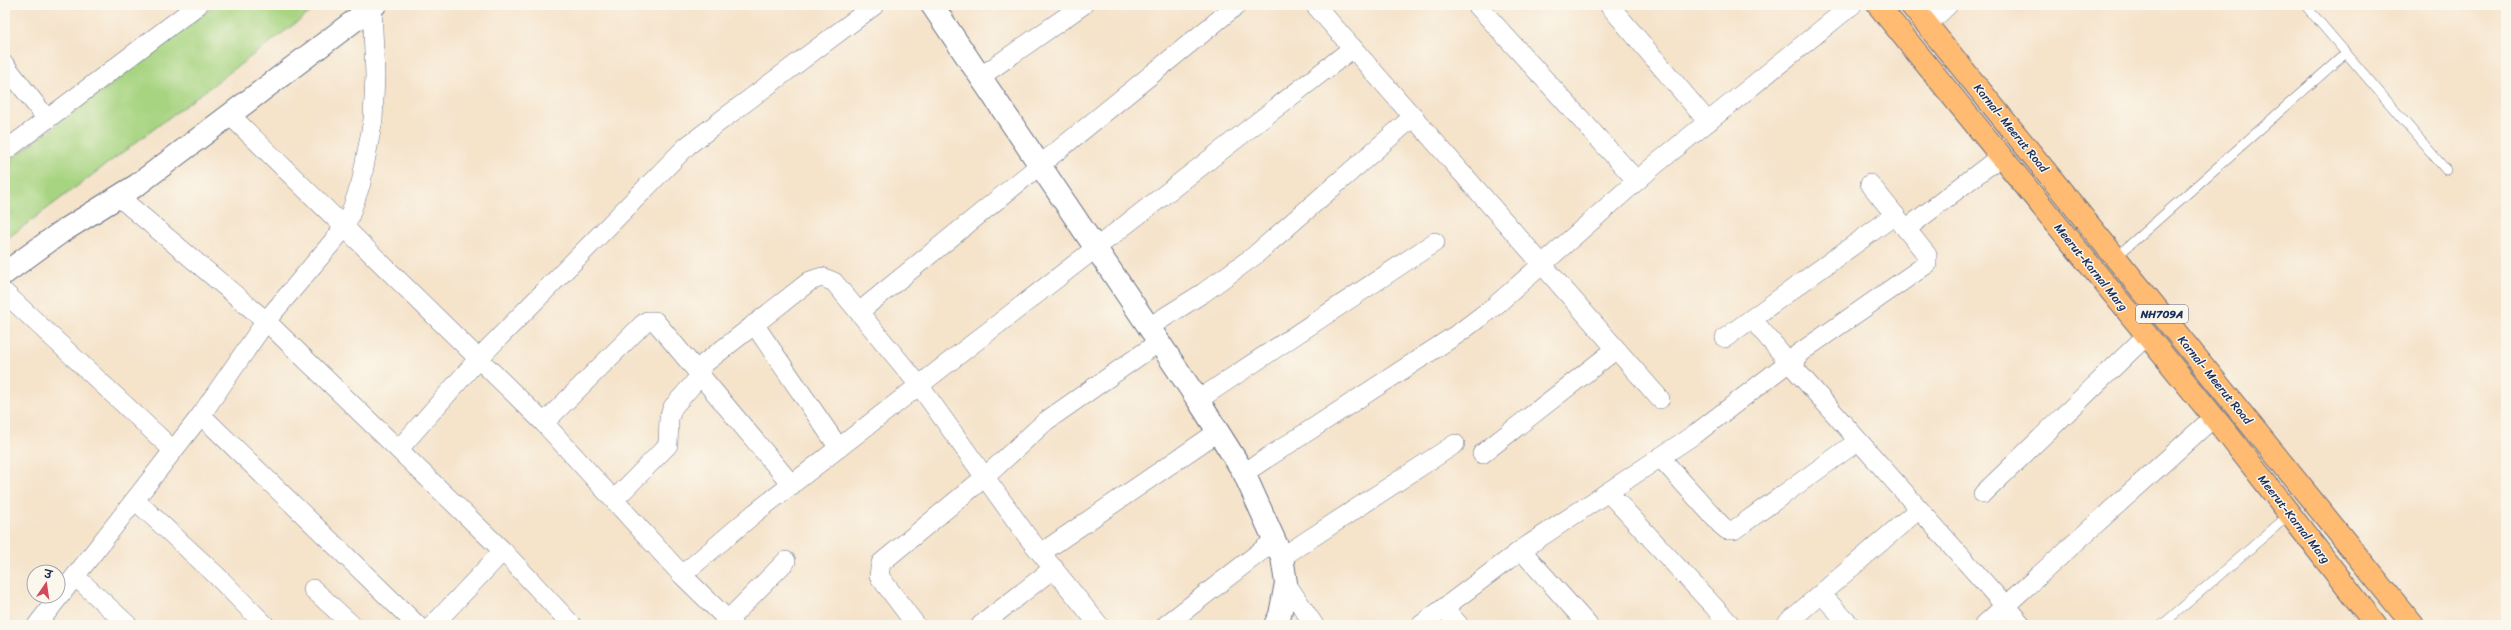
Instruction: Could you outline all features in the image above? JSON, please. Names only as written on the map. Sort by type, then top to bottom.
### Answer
[{"type":"highway","name":"Meerut-Karnal Marg","points":[[1878,5],[2214,417],[2376,625]]},
{"type":"highway","name":"Karnal- Meerut Road","points":[[1911,5],[2412,625]]},
{"type":"street","points":[[5,151],[198,5]]},
{"type":"street","points":[[399,449],[479,358],[687,146],[875,5]]},
{"type":"street","points":[[932,5],[1219,431],[1244,474],[1278,549],[1286,584],[1314,625]]},
{"type":"street","points":[[980,77],[1083,5]]},
{"type":"street","points":[[859,312],[950,236],[1041,166],[1237,5]]},
{"type":"street","points":[[1315,5],[1543,264],[1615,350],[1660,399]]},
{"type":"street","points":[[1477,5],[1637,181]]},
{"type":"street","points":[[1609,5],[1708,122]]},
{"type":"street","points":[[1244,474],[1459,333],[1496,305],[1637,181],[1852,5]]},
{"type":"street","points":[[1927,25],[1948,5]]},
{"type":"street","points":[[5,273],[60,233],[119,197],[232,116],[374,6]]},
{"type":"street","points":[[37,625],[76,577],[201,414],[266,322],[346,226],[361,183],[373,120],[375,75],[374,6]]},
{"type":"street","points":[[682,575],[792,485],[919,385],[1353,48]]},
{"type":"street","points":[[5,65],[47,119]]},
{"type":"street","points":[[232,116],[346,226],[544,423],[682,575],[728,623],[786,561]]},
{"type":"street","points":[[916,625],[879,576],[881,563],[985,477],[1046,421],[1254,256],[1414,116]]},
{"type":"street","points":[[1725,338],[2002,156]]},
{"type":"street","points":[[1421,625],[1521,550],[1698,432],[1792,365],[1798,354],[1928,264],[1926,254],[1870,184]]},
{"type":"street","points":[[119,197],[266,322],[399,449],[502,551],[572,625]]},
{"type":"street","points":[[1198,400],[1435,242]]},
{"type":"street","points":[[614,499],[668,445],[669,418],[673,406],[698,373],[754,324],[816,278],[828,278],[834,282],[919,385],[1041,553],[1098,625]]},
{"type":"street","points":[[5,293],[173,450]]},
{"type":"street","points":[[1752,319],[1858,441],[2022,625]]},
{"type":"street","points":[[544,423],[647,321],[652,320],[658,324],[792,485]]},
{"type":"street","points":[[754,324],[840,448]]},
{"type":"street","points":[[1982,494],[2147,335]]},
{"type":"street","points":[[1482,454],[1615,350]]},
{"type":"street","points":[[201,414],[417,625]]},
{"type":"street","points":[[1984,625],[2214,417]]},
{"type":"street","points":[[1041,553],[1219,431]]},
{"type":"street","points":[[1660,457],[1721,525],[1727,530],[1734,530],[1858,441]]},
{"type":"street","points":[[1166,625],[1278,549],[1455,444]]},
{"type":"street","points":[[1608,492],[1730,625]]},
{"type":"street","points":[[135,500],[216,575],[265,625]]},
{"type":"street","points":[[1788,623],[1918,509]]},
{"type":"street","points":[[1521,550],[1588,625]]},
{"type":"street","points":[[433,625],[502,551]]},
{"type":"street","points":[[981,625],[1054,568]]},
{"type":"street","points":[[76,577],[128,625]]},
{"type":"street","points":[[1274,625],[1280,615],[1286,584]]},
{"type":"street","points":[[313,589],[352,625]]},
{"type":"street","points":[[1821,594],[1850,625]]},
{"type":"street","points":[[1444,608],[1459,625]]},
{"type":"lane","points":[[2305,5],[2446,170]]},
{"type":"lane","points":[[2116,257],[2346,53]]},
{"type":"lane","points":[[2162,625],[2290,514]]},
{"type":"green space","points":[[215,5],[320,5],[5,240],[5,164]]}]
